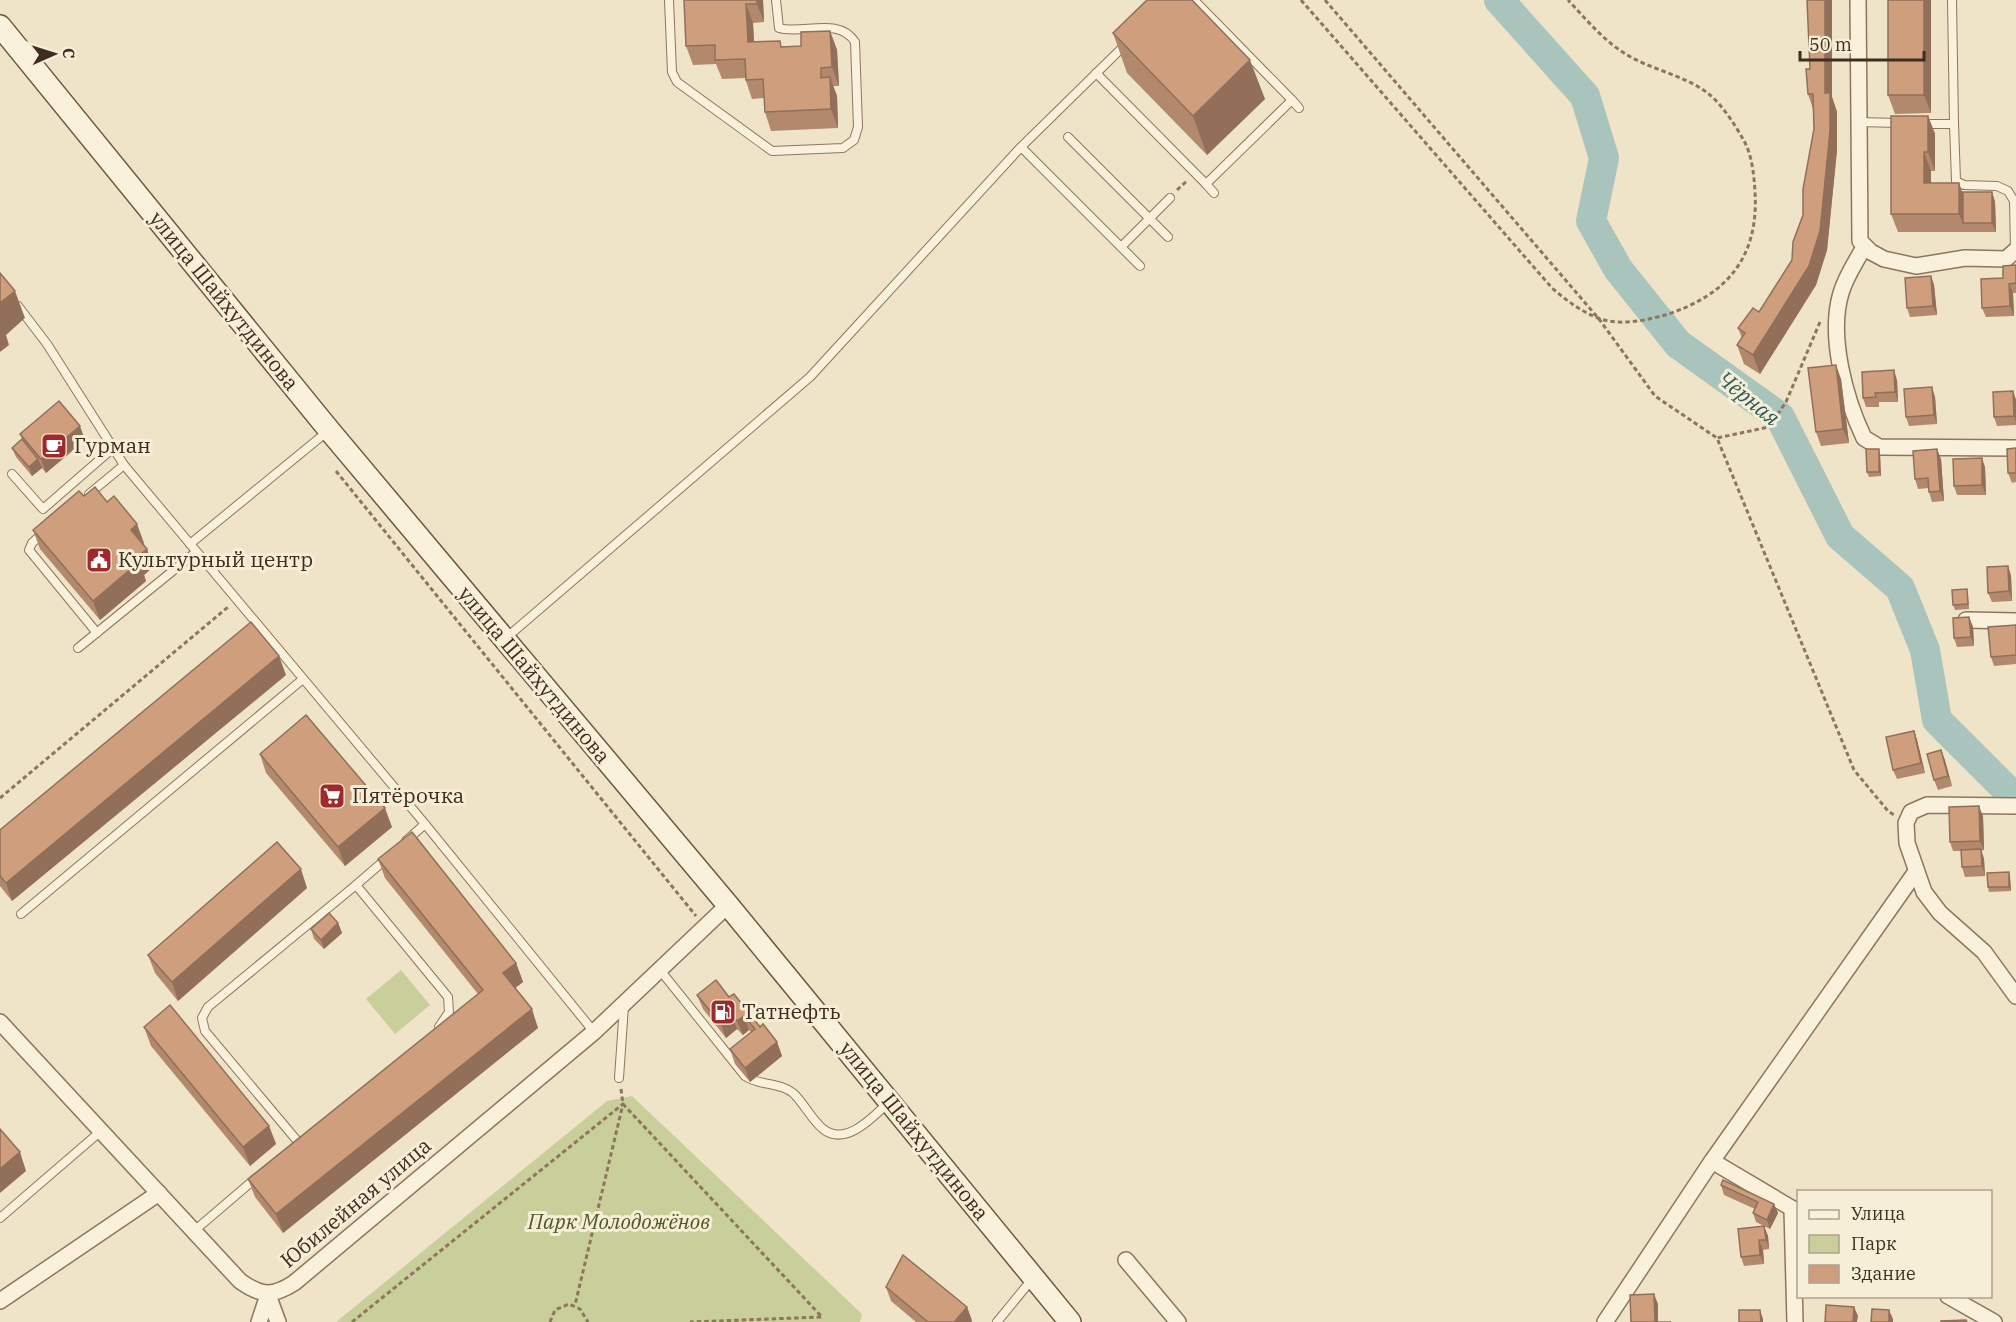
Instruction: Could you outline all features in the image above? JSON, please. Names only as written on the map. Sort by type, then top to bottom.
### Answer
[{"type":"main road","name":"улица Шайхутдинова","points":[[0,26],[322,436],[504,639],[728,905],[1070,1322]]},
{"type":"street","points":[[1858,0],[1861,240],[1840,295],[1837,326],[1839,359],[1864,438],[1879,447],[2016,448]]},
{"type":"street","points":[[1861,240],[1884,259],[1923,267],[1965,258],[2006,258],[2016,250]]},
{"type":"street","points":[[1966,620],[2016,621]]},
{"type":"street","points":[[2014,989],[1984,952],[1935,907],[1915,873],[1906,836],[1908,817],[1922,806],[2016,806]]},
{"type":"street","points":[[1605,1322],[1712,1161],[1915,873]]},
{"type":"street","name":"Юбилейная улица","points":[[268,1295],[281,1292],[294,1283],[594,1032],[728,905]]},
{"type":"street","points":[[0,1022],[240,1281],[253,1291],[268,1295]]},
{"type":"street","points":[[1712,1161],[1795,1210],[1795,1322]]},
{"type":"street","points":[[0,1301],[159,1193]]},
{"type":"street","points":[[1126,1260],[1178,1322]]},
{"type":"street","points":[[259,1322],[268,1295]]},
{"type":"street","points":[[268,1295],[279,1322]]},
{"type":"street","points":[[1952,1298],[1994,1322]]},
{"type":"lane","points":[[669,0],[672,72],[677,82],[772,152],[843,148],[854,140],[858,127],[855,42],[846,33],[834,29],[779,28],[776,0]]},
{"type":"lane","points":[[1194,0],[1299,108]]},
{"type":"lane","points":[[1952,0],[1956,181],[1964,185],[1997,186],[2008,191],[2014,201],[2016,250]]},
{"type":"lane","points":[[504,639],[810,377],[1021,147],[1137,33]]},
{"type":"lane","points":[[1096,74],[1214,193]]},
{"type":"lane","points":[[1206,184],[1292,100]]},
{"type":"lane","points":[[1858,122],[1906,123]]},
{"type":"lane","points":[[1918,124],[1954,124]]},
{"type":"lane","points":[[1068,137],[1168,237]]},
{"type":"lane","points":[[1021,147],[1140,266]]},
{"type":"lane","points":[[1121,247],[1170,198]]},
{"type":"lane","points":[[14,300],[47,344],[123,465],[425,824],[594,1032]]},
{"type":"lane","points":[[190,544],[322,436]]},
{"type":"lane","points":[[12,474],[43,509],[112,449]]},
{"type":"lane","points":[[82,501],[123,465]]},
{"type":"lane","points":[[48,529],[32,543],[29,550],[97,633]]},
{"type":"lane","points":[[78,648],[196,552]]},
{"type":"lane","points":[[21,914],[303,679]]},
{"type":"lane","points":[[399,847],[425,824]]},
{"type":"lane","points":[[299,1143],[205,1031],[202,1018],[208,1007],[356,885],[390,854]]},
{"type":"lane","points":[[356,885],[448,997],[449,1012],[445,1020],[431,1034]]},
{"type":"lane","points":[[660,970],[745,1076],[754,1082],[792,1092],[824,1130],[840,1134],[851,1132],[860,1128],[890,1102]]},
{"type":"lane","points":[[619,1078],[624,1004]]},
{"type":"lane","points":[[0,1218],[102,1130]]},
{"type":"lane","points":[[290,1150],[308,1136]]},
{"type":"lane","points":[[194,1231],[264,1172]]},
{"type":"lane","points":[[997,1322],[1034,1277]]},
{"type":"path","points":[[1301,0],[1552,288],[1573,305],[1599,319],[1627,322],[1651,319],[1681,310],[1706,299],[1724,284],[1739,265],[1752,239],[1756,208],[1754,174],[1744,141],[1710,95],[1625,54],[1593,28],[1568,0]]},
{"type":"path","points":[[1325,0],[1599,319],[1655,396],[1717,438],[1854,770],[1888,811],[1908,817]]},
{"type":"path","points":[[1170,198],[1195,173]]},
{"type":"path","points":[[1717,438],[1768,427],[1786,402]]},
{"type":"path","points":[[322,436],[705,927]]},
{"type":"path","points":[[0,798],[236,600]]},
{"type":"path","points":[[575,1305],[623,1104],[619,1078]]},
{"type":"path","points":[[623,1104],[822,1320]]},
{"type":"path","points":[[352,1322],[623,1104]]},
{"type":"path","points":[[550,1322],[555,1310],[561,1305],[575,1305],[585,1314],[588,1322]]},
{"type":"path","points":[[690,1322],[822,1320]]},
{"type":"green space","points":[[401,970],[430,1005],[395,1034],[366,999]]},
{"type":"green space","name":"Парк Молодожёнов","points":[[632,1096],[862,1314],[860,1322],[336,1322],[607,1101]]},
{"type":"building","points":[[684,0],[757,0],[757,4],[746,4],[748,42],[780,41],[781,47],[801,46],[801,32],[830,31],[832,67],[821,68],[821,78],[830,77],[831,109],[765,112],[763,79],[746,80],[745,59],[715,60],[715,45],[686,46]]},
{"type":"building","points":[[1147,0],[1192,0],[1250,60],[1193,116],[1113,33]]},
{"type":"building","points":[[1807,0],[1825,0],[1825,93],[1830,93],[1830,131],[1820,231],[1809,266],[1753,355],[1737,345],[1745,333],[1738,328],[1753,308],[1759,312],[1792,260],[1793,242],[1803,215],[1803,189],[1814,129],[1813,94],[1808,94],[1806,69],[1810,69]]},
{"type":"building","points":[[1888,0],[1924,0],[1924,95],[1888,95]]},
{"type":"building","points":[[1891,116],[1928,116],[1928,152],[1924,152],[1924,183],[1959,183],[1959,214],[1891,214]]},
{"type":"building","points":[[1963,192],[1992,192],[1992,223],[1963,223]]},
{"type":"building","points":[[2016,265],[2016,283],[2009,284],[2010,306],[1982,308],[1981,279],[2003,278],[2003,266]]},
{"type":"building","points":[[0,273],[15,291],[0,303]]},
{"type":"building","points":[[1931,276],[1933,306],[1907,308],[1905,278]]},
{"type":"building","points":[[1836,365],[1843,429],[1816,432],[1808,368]]},
{"type":"building","points":[[1894,370],[1895,392],[1875,393],[1876,397],[1863,398],[1862,372]]},
{"type":"building","points":[[1932,387],[1934,415],[1906,417],[1904,389]]},
{"type":"building","points":[[2013,391],[2014,416],[1994,417],[1993,392]]},
{"type":"building","points":[[59,401],[80,426],[41,459],[20,434]]},
{"type":"building","points":[[22,439],[38,459],[29,467],[12,448]]},
{"type":"building","points":[[2016,448],[2016,473],[2008,473],[2007,449]]},
{"type":"building","points":[[1866,449],[1879,449],[1879,472],[1867,472]]},
{"type":"building","points":[[1937,449],[1940,491],[1929,492],[1928,478],[1915,479],[1913,451]]},
{"type":"building","points":[[1982,458],[1982,485],[1954,486],[1953,459]]},
{"type":"building","points":[[95,487],[107,502],[114,496],[137,524],[131,530],[147,549],[136,558],[139,562],[93,601],[33,530],[79,491],[84,496]]},
{"type":"building","points":[[2008,566],[2009,591],[1988,593],[1987,567]]},
{"type":"building","points":[[1967,589],[1968,604],[1953,605],[1952,590]]},
{"type":"building","points":[[1969,617],[1971,637],[1954,638],[1953,618]]},
{"type":"building","points":[[251,622],[279,656],[6,883],[0,876],[0,830]]},
{"type":"building","points":[[2016,625],[2016,655],[1991,657],[1988,627]]},
{"type":"building","points":[[306,715],[385,808],[338,847],[260,754]]},
{"type":"building","points":[[1914,731],[1921,763],[1893,770],[1886,737]]},
{"type":"building","points":[[1941,750],[1948,776],[1934,780],[1927,754]]},
{"type":"building","points":[[1979,806],[1980,841],[1950,842],[1949,807]]},
{"type":"building","points":[[412,832],[516,963],[503,973],[532,1009],[276,1214],[248,1179],[483,990],[378,859]]},
{"type":"building","points":[[277,842],[301,869],[172,982],[148,955]]},
{"type":"building","points":[[1981,849],[1982,866],[1962,867],[1961,850]]},
{"type":"building","points":[[2009,872],[2009,887],[1988,887],[1987,873]]},
{"type":"building","points":[[329,913],[338,923],[321,940],[311,929]]},
{"type":"building","points":[[716,980],[729,997],[734,994],[760,1027],[763,1024],[777,1042],[745,1068],[730,1049],[755,1029],[744,1016],[737,1021],[732,1015],[721,1024],[697,995]]},
{"type":"building","points":[[170,1005],[269,1126],[243,1147],[144,1027]]},
{"type":"building","points":[[0,1129],[20,1152],[0,1169]]},
{"type":"building","points":[[1723,1180],[1774,1204],[1767,1220],[1753,1213],[1758,1202],[1721,1185]]},
{"type":"building","points":[[1764,1226],[1766,1240],[1759,1240],[1760,1255],[1741,1257],[1738,1229]]},
{"type":"building","points":[[903,1255],[967,1307],[955,1321],[957,1322],[928,1322],[886,1287]]},
{"type":"building","points":[[1654,1294],[1655,1322],[1631,1322],[1630,1295]]},
{"type":"building","points":[[1826,1305],[1854,1307],[1853,1322],[1825,1322]]},
{"type":"building","points":[[1872,1309],[1889,1310],[1889,1322],[1871,1322]]},
{"type":"building","points":[[1739,1310],[1760,1310],[1761,1322],[1739,1322]]},
{"type":"building","points":[[1966,1320],[1967,1322],[1941,1322],[1941,1321]]},
{"type":"waterway","name":"Чёрная","points":[[1499,0],[1585,96],[1604,158],[1591,221],[1618,269],[1678,344],[1780,417],[1840,536],[1900,588],[1925,650],[1937,720],[2016,799]]},
{"type":"place","name":"Гурман","points":[[54,446]]},
{"type":"place","name":"Культурный центр","points":[[99,560]]},
{"type":"place","name":"Пятёрочка","points":[[332,796]]},
{"type":"place","name":"Татнефть","points":[[723,1012]]}]
